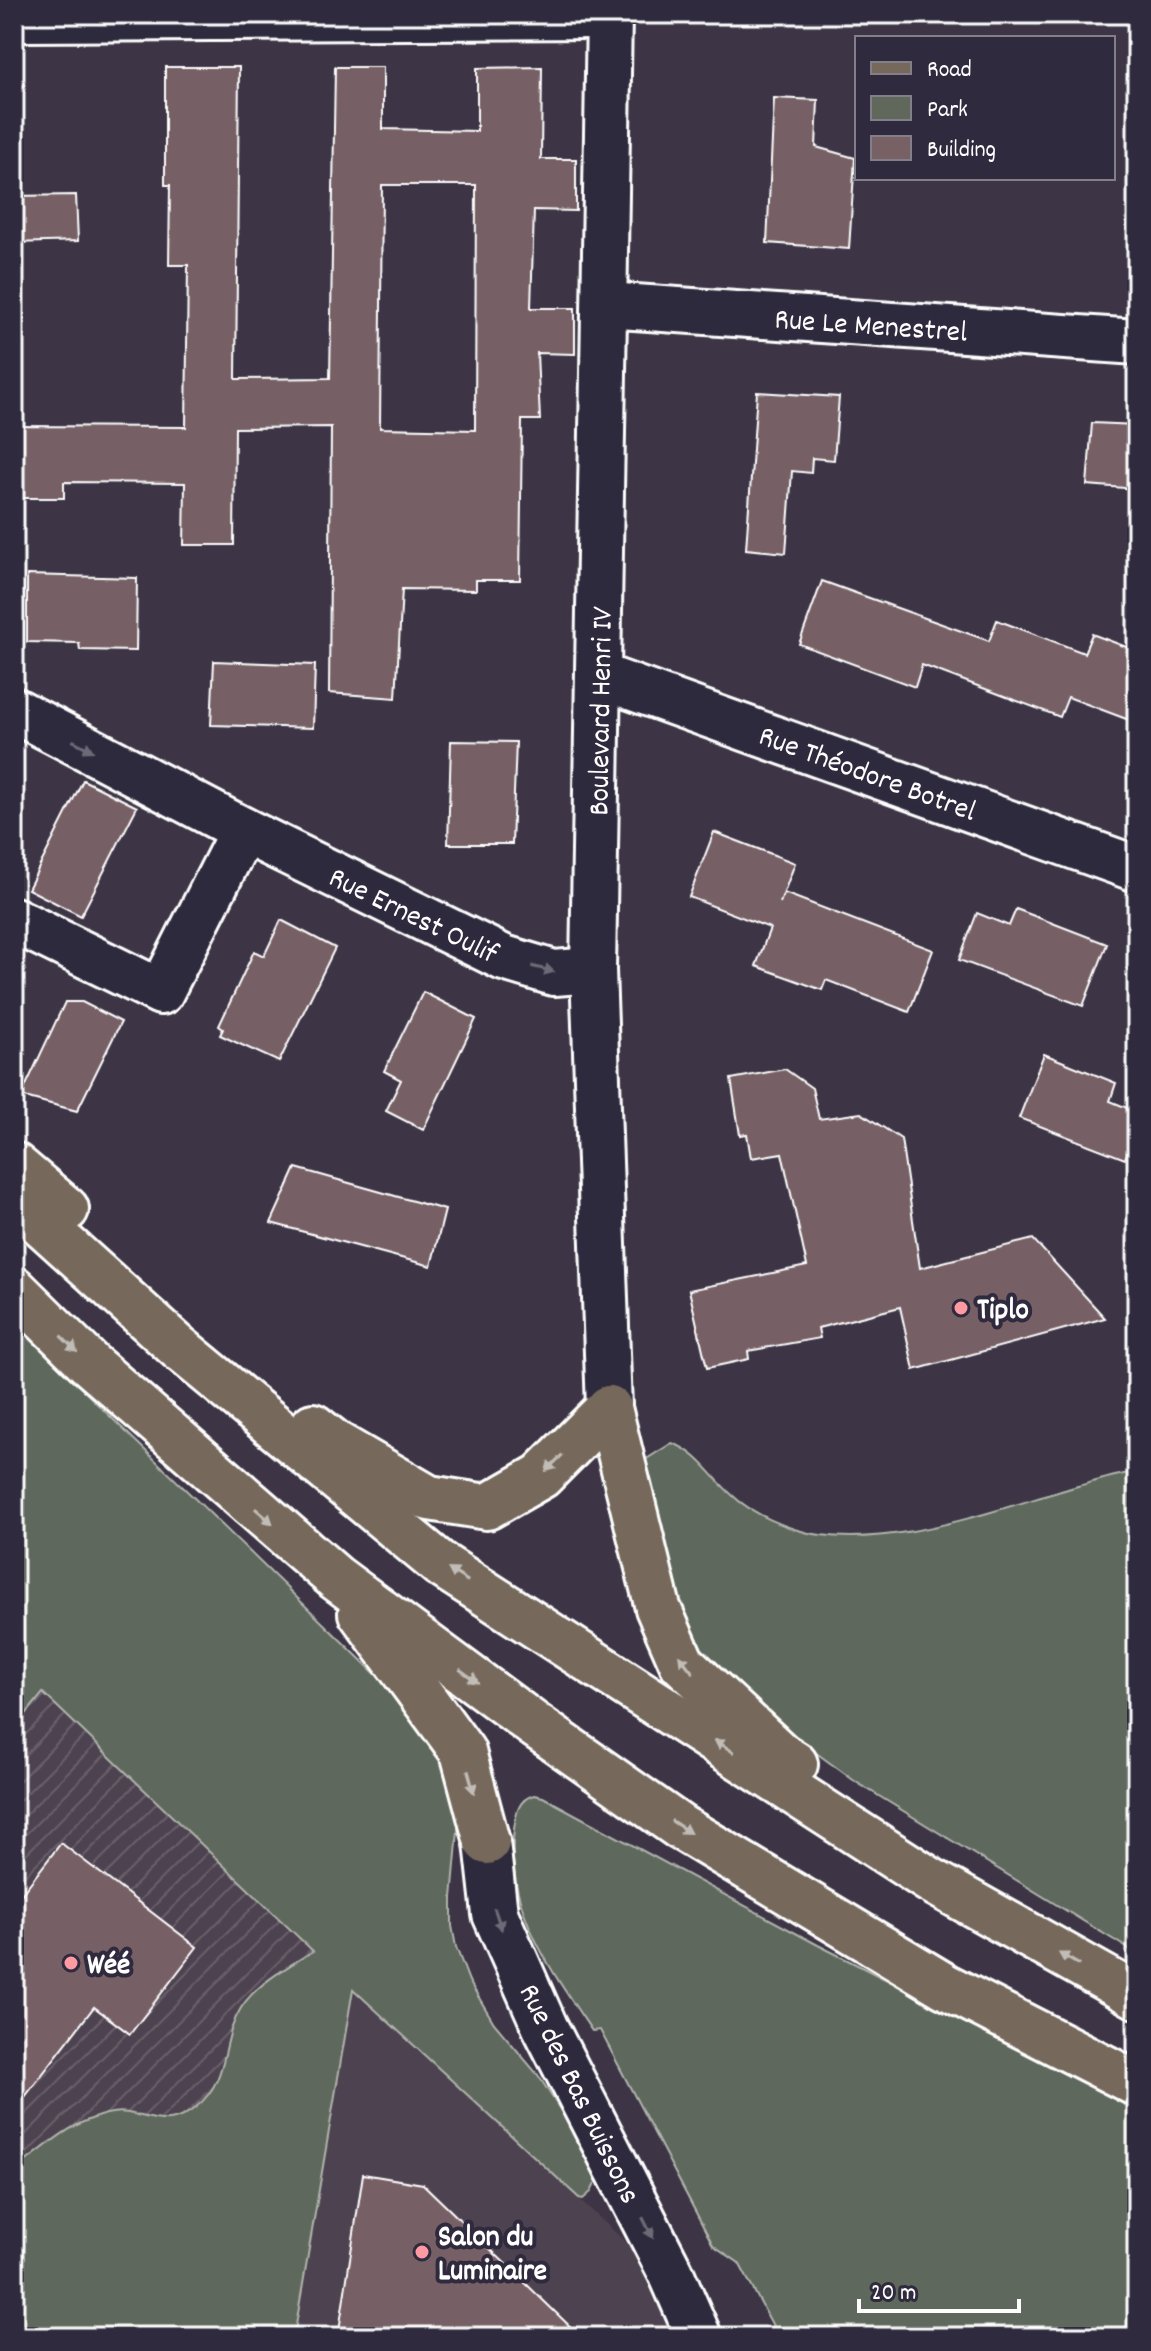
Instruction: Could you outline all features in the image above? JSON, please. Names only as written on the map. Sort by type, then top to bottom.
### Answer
[{"type":"main road","points":[[14,1165],[244,1372],[336,1444],[429,1498],[487,1507],[541,1476],[609,1408]]},
{"type":"main road","points":[[14,1199],[178,1347],[440,1564],[930,1880],[1137,1996]]},
{"type":"main road","points":[[14,1289],[90,1364],[336,1578],[536,1726],[680,1827],[945,1986],[1137,2084]]},
{"type":"main road","points":[[609,1408],[658,1608],[682,1663],[781,1755],[883,1816],[930,1880]]},
{"type":"main road","points":[[336,1578],[463,1752],[487,1842]]},
{"type":"street","points":[[14,19],[609,15]]},
{"type":"street","name":"Boulevard Henri IV","points":[[609,15],[593,970],[609,1408]]},
{"type":"street","name":"Rue Le Menestrel","points":[[606,305],[1137,342]]},
{"type":"street","name":"Rue Théodore Botrel","points":[[600,676],[1137,869]]},
{"type":"street","name":"Rue Ernest Oulif","points":[[14,710],[243,830],[504,958],[554,973],[593,970]]},
{"type":"street","points":[[14,920],[161,992],[243,830]]},
{"type":"street","name":"Rue des Bas Buissons","points":[[487,1842],[495,1914],[545,2027],[671,2273],[699,2337]]},
{"type":"shaded area","points":[[14,1664],[313,1951],[243,2337],[14,2337]]},
{"type":"shaded area","points":[[353,1989],[572,2192],[727,2337],[243,2337]]},
{"type":"green space","points":[[14,1323],[392,1690],[448,1762],[458,1806],[452,1898],[456,1947],[469,1981],[494,2023],[538,2075],[588,2153],[596,2182],[583,2199],[353,1989],[294,2337],[14,2337],[14,2170],[60,2135],[96,2117],[123,2112],[172,2120],[196,2107],[215,2084],[234,2021],[241,2008],[255,1991],[313,1951],[43,1693],[14,1729]]},
{"type":"green space","points":[[672,1443],[697,1459],[731,1494],[752,1510],[794,1529],[827,1536],[862,1537],[936,1526],[1137,1472],[1137,1954],[856,1782],[744,1700],[708,1666],[670,1596],[645,1460]]},
{"type":"green space","points":[[534,1795],[543,1797],[818,1945],[1137,2107],[1137,2337],[779,2337],[739,2263],[713,2245],[600,2030],[592,2031],[561,1985],[534,1936],[516,1885],[513,1858],[517,1813],[524,1800]]},
{"type":"building","points":[[165,67],[239,67],[236,379],[330,378],[335,67],[383,67],[383,129],[477,131],[477,68],[542,67],[541,159],[576,159],[576,211],[534,210],[531,308],[575,308],[575,354],[537,353],[540,420],[522,420],[520,580],[476,580],[476,590],[402,589],[396,698],[329,693],[331,427],[235,428],[234,545],[184,545],[185,483],[64,482],[64,498],[14,498],[14,426],[186,427],[188,265],[169,265],[170,185],[165,185]],"holes":[[[382,185],[476,185],[475,430],[380,428]]]},
{"type":"building","points":[[774,98],[818,100],[816,147],[855,158],[849,249],[767,243]]},
{"type":"building","points":[[76,195],[78,241],[14,243],[14,196]]},
{"type":"building","points":[[757,392],[839,397],[834,460],[812,458],[811,473],[792,471],[786,553],[746,549]]},
{"type":"building","points":[[1092,423],[1137,425],[1137,489],[1087,485]]},
{"type":"building","points":[[27,575],[137,578],[136,651],[80,650],[79,643],[27,642]]},
{"type":"building","points":[[822,581],[989,641],[997,620],[1084,653],[1092,634],[1137,651],[1137,723],[1068,697],[1060,717],[922,665],[915,687],[799,644]]},
{"type":"building","points":[[214,661],[315,665],[313,728],[211,725]]},
{"type":"building","points":[[451,741],[516,742],[512,844],[448,844]]},
{"type":"building","points":[[83,780],[137,807],[81,916],[28,889]]},
{"type":"building","points":[[714,832],[795,863],[780,903],[784,893],[933,950],[909,1012],[826,980],[822,990],[756,966],[770,928],[689,897]]},
{"type":"building","points":[[1016,909],[1107,944],[1083,1006],[959,960],[977,913],[1009,926]]},
{"type":"building","points":[[281,920],[335,948],[279,1062],[220,1035],[223,1029],[219,1026],[254,951],[264,956]]},
{"type":"building","points":[[423,992],[476,1019],[423,1130],[386,1111],[401,1080],[384,1071]]},
{"type":"building","points":[[65,1002],[82,1002],[121,1022],[77,1111],[21,1096]]},
{"type":"building","points":[[1044,1054],[1116,1083],[1110,1101],[1137,1112],[1137,1127],[1125,1159],[1019,1118]]},
{"type":"building","points":[[785,1069],[812,1088],[819,1119],[861,1113],[901,1139],[920,1268],[1033,1239],[1105,1318],[914,1370],[900,1307],[818,1328],[820,1338],[748,1351],[749,1359],[707,1368],[689,1290],[807,1266],[782,1153],[751,1158],[747,1134],[740,1135],[731,1079]]},
{"type":"building","points":[[296,1168],[445,1210],[431,1266],[271,1223]]},
{"type":"building","name":"Wéé","points":[[61,1843],[197,1947],[130,2034],[94,2007],[14,2111],[14,1904]]},
{"type":"building","name":"Salon du Luminaire","points":[[363,2174],[423,2184],[581,2337],[338,2337]]},
{"type":"place","name":"Tiplo","points":[[961,1308]]},
{"type":"place","name":"Wéé","points":[[71,1963]]},
{"type":"place","name":"Salon du Luminaire","points":[[422,2252]]}]
